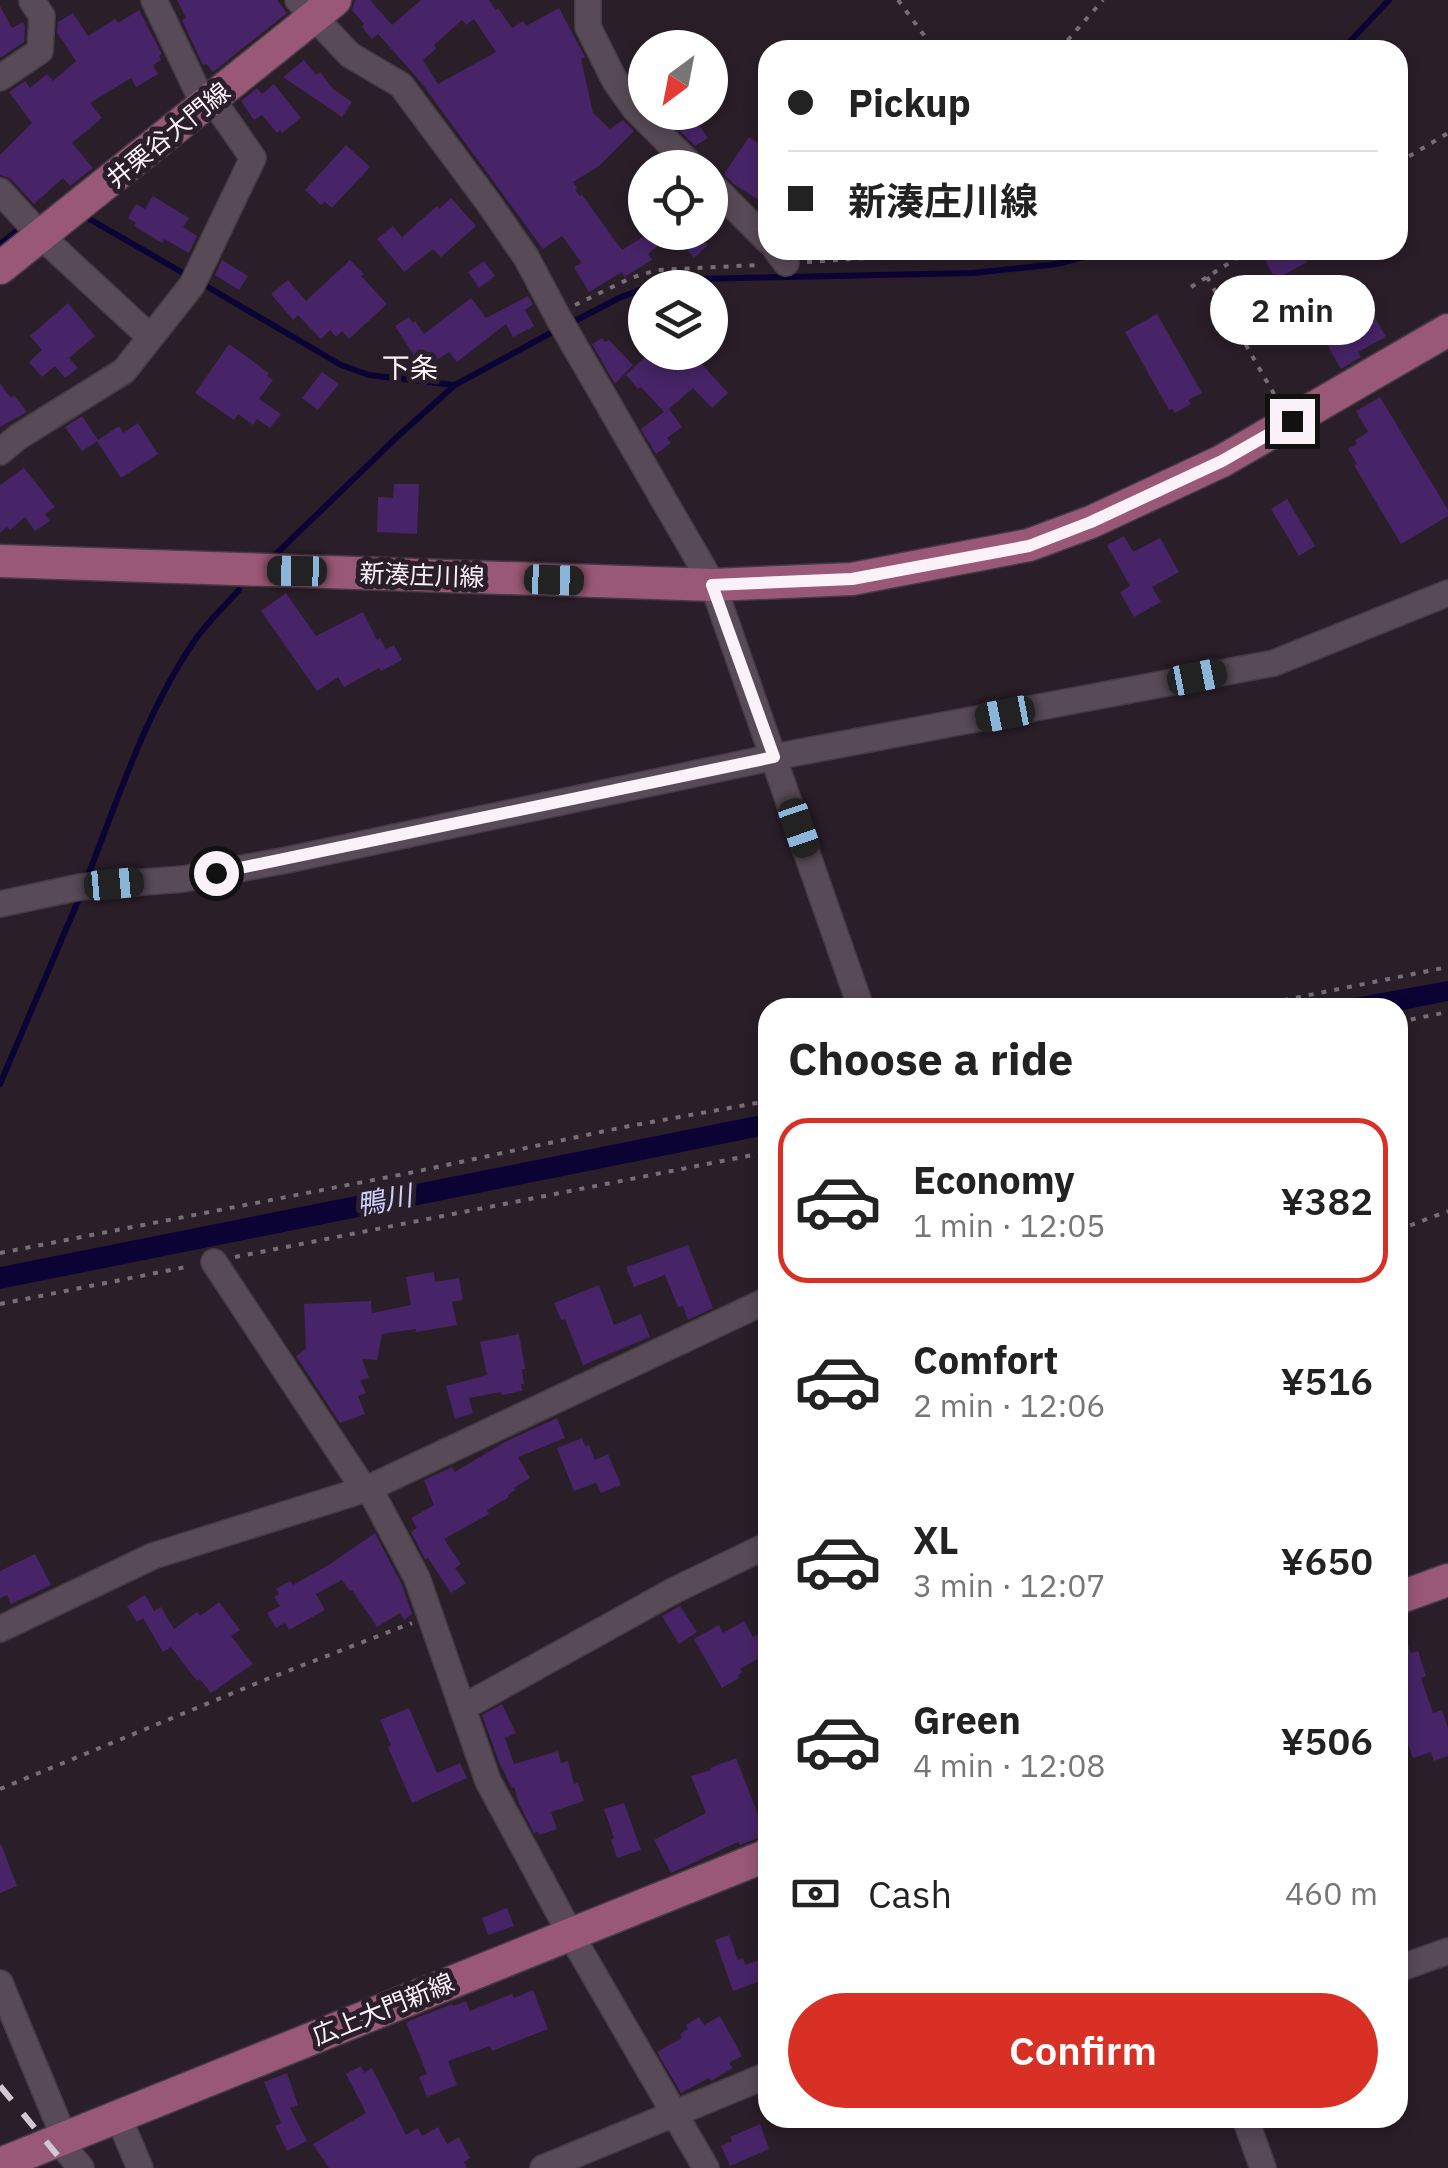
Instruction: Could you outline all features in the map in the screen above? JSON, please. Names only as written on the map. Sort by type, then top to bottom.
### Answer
[{"type":"main road","name":"井栗谷大門線","points":[[0,268],[208,102],[315,6]]},
{"type":"main road","name":"新湊庄川線","points":[[0,561],[712,585],[852,579],[1029,546],[1091,522],[1222,461],[1448,330]]},
{"type":"main road","points":[[1408,1594],[1448,1580]]},
{"type":"main road","name":"広上大門新線","points":[[1,2165],[758,1859]]},
{"type":"street","points":[[0,78],[40,51],[42,16],[32,0]]},
{"type":"street","points":[[0,452],[124,371],[192,284],[252,158],[208,102],[154,0]]},
{"type":"street","points":[[588,0],[588,27],[615,81],[676,150]]},
{"type":"street","points":[[315,6],[350,56],[400,85],[526,257],[712,585],[858,998]]},
{"type":"street","points":[[0,190],[41,236],[150,338]]},
{"type":"street","points":[[728,201],[758,231]]},
{"type":"street","points":[[0,904],[80,887],[183,879],[266,864],[774,757],[1274,663],[1448,593]]},
{"type":"street","points":[[214,1262],[366,1489],[418,1578],[488,1781],[571,1935],[706,2168]]},
{"type":"street","points":[[0,1630],[153,1556],[366,1489],[758,1305]]},
{"type":"street","points":[[462,1708],[624,1618],[758,1550]]},
{"type":"street","points":[[1408,1965],[1448,1951]]},
{"type":"street","points":[[0,1983],[61,2139],[81,2168]]},
{"type":"street","points":[[543,2168],[758,2079]]},
{"type":"street","points":[[118,2116],[140,2168]]},
{"type":"street","points":[[1249,2128],[1263,2168]]},
{"type":"path","points":[[898,0],[928,40]]},
{"type":"path","points":[[1068,40],[1103,0]]},
{"type":"path","points":[[1408,156],[1448,133]]},
{"type":"path","points":[[1190,287],[1234,260]]},
{"type":"path","points":[[1207,277],[1292,421]]},
{"type":"path","points":[[1295,998],[1448,967]]},
{"type":"path","points":[[1408,1020],[1448,1012]]},
{"type":"path","points":[[0,1253],[758,1103]]},
{"type":"path","points":[[0,1304],[758,1154]]},
{"type":"path","points":[[1408,1226],[1448,1211]]},
{"type":"path","points":[[0,1790],[431,1616]]},
{"type":"water","points":[[1448,981],[1448,1001],[1408,1009],[1408,998],[1354,998]]},
{"type":"water","name":"鴨川","points":[[758,1116],[758,1137],[0,1289],[0,1267]]},
{"type":"building","points":[[177,0],[277,0],[287,13],[213,72],[207,64],[203,65]]},
{"type":"building","points":[[355,0],[370,0],[392,25],[421,0],[489,0],[512,28],[523,21],[526,26],[559,8],[585,57],[581,59],[593,113],[610,129],[623,120],[628,130],[634,131],[599,166],[573,182],[575,190],[622,250],[628,246],[628,250],[653,250],[648,254],[652,260],[589,292],[574,267],[582,263],[562,236],[543,249],[420,81],[378,34],[372,39],[362,27],[364,24],[352,10]],"holes":[[[474,19],[496,52],[438,84],[423,60],[462,20],[466,25]]]},
{"type":"building","points":[[0,6],[12,28],[23,22],[25,26],[24,42],[0,58]]},
{"type":"building","points":[[139,10],[162,54],[161,60],[153,65],[158,74],[136,87],[131,78],[90,103],[102,118],[72,143],[93,168],[70,186],[63,178],[34,204],[11,179],[0,175],[0,155],[32,123],[9,92],[25,81],[30,88],[47,74],[53,81],[76,61],[57,32],[58,22],[73,13],[88,36]]},
{"type":"building","points":[[304,60],[316,75],[320,72],[333,89],[352,102],[342,117],[283,77]]},
{"type":"building","points":[[274,84],[301,118],[282,133],[277,133],[262,115],[254,120],[241,101],[257,88],[262,94]]},
{"type":"building","points":[[702,130],[708,138],[695,146],[680,131]]},
{"type":"building","points":[[749,137],[758,143],[758,198],[728,178],[728,168]]},
{"type":"building","points":[[346,145],[370,167],[332,208],[325,202],[321,205],[305,190]]},
{"type":"building","points":[[153,196],[189,218],[183,227],[197,236],[189,253],[164,239],[162,243],[128,218],[136,204],[145,209]]},
{"type":"building","points":[[451,198],[476,226],[441,257],[433,249],[404,272],[377,239],[393,226],[402,237]]},
{"type":"building","points":[[222,260],[248,276],[239,290],[215,275]]},
{"type":"building","points":[[350,260],[387,304],[349,339],[342,331],[336,337],[330,330],[321,339],[298,315],[293,320],[271,294],[288,280],[306,301]]},
{"type":"building","points":[[1265,260],[1307,262],[1278,278]]},
{"type":"building","points":[[484,261],[495,276],[479,288],[468,272]]},
{"type":"building","points":[[528,296],[533,304],[525,310],[534,326],[513,337],[506,324],[457,362],[449,352],[430,364],[427,360],[420,365],[395,326],[409,317],[424,334],[471,298],[486,318]]},
{"type":"building","points":[[68,303],[95,336],[69,358],[78,368],[65,378],[55,366],[42,377],[29,362],[42,350],[30,336]]},
{"type":"building","points":[[1350,307],[1357,319],[1371,311],[1386,337],[1358,352],[1361,357],[1341,369],[1316,325]]},
{"type":"building","points":[[1157,314],[1202,393],[1175,413],[1169,410],[1125,332]]},
{"type":"building","points":[[602,338],[605,342],[609,340],[628,360],[628,370],[615,384],[592,344]]},
{"type":"building","points":[[229,344],[273,380],[259,399],[281,414],[270,428],[257,419],[253,425],[238,414],[234,420],[195,393]]},
{"type":"building","points":[[631,370],[707,370],[728,393],[712,408],[693,388],[669,409],[682,427],[667,438],[671,443],[656,454],[641,429],[664,412],[626,375]]},
{"type":"building","points":[[322,372],[339,384],[318,410],[302,398]]},
{"type":"building","points":[[0,383],[27,412],[0,427]]},
{"type":"building","points":[[1380,397],[1448,510],[1448,516],[1401,544],[1348,449],[1368,432],[1356,411]]},
{"type":"building","points":[[82,416],[98,440],[119,426],[123,433],[138,423],[158,454],[121,478],[97,441],[82,451],[65,427]]},
{"type":"building","points":[[24,468],[55,507],[45,514],[50,521],[35,531],[25,517],[0,533],[0,485]]},
{"type":"building","points":[[394,484],[419,484],[417,534],[377,532],[378,497],[393,498]]},
{"type":"building","points":[[1287,499],[1315,546],[1299,556],[1271,509]]},
{"type":"building","points":[[1124,536],[1133,552],[1160,538],[1179,572],[1152,587],[1161,602],[1134,617],[1120,592],[1130,586],[1107,545]]},
{"type":"building","points":[[286,593],[316,636],[363,612],[377,640],[380,638],[386,649],[394,645],[402,660],[344,687],[338,677],[317,691],[261,611]]},
{"type":"building","points":[[688,1245],[713,1308],[688,1320],[665,1275],[634,1287],[626,1267]]},
{"type":"building","points":[[434,1272],[435,1282],[459,1278],[463,1300],[452,1302],[457,1325],[382,1334],[377,1360],[362,1359],[369,1378],[360,1380],[366,1393],[358,1396],[365,1414],[340,1423],[296,1356],[306,1349],[304,1304],[371,1301],[372,1313],[411,1305],[406,1277]]},
{"type":"building","points":[[599,1285],[614,1325],[641,1314],[650,1337],[583,1365],[565,1319],[561,1320],[554,1303]]},
{"type":"building","points":[[519,1334],[525,1369],[522,1391],[469,1398],[473,1413],[455,1419],[446,1386],[487,1375],[480,1342]]},
{"type":"building","points":[[557,1418],[565,1438],[518,1457],[530,1478],[487,1510],[489,1514],[444,1539],[461,1564],[455,1568],[466,1583],[451,1593],[425,1559],[411,1532],[417,1528],[411,1518],[434,1505],[424,1480],[452,1467],[455,1472],[505,1442]]},
{"type":"building","points":[[582,1438],[595,1460],[608,1454],[621,1485],[601,1493],[596,1483],[574,1491],[557,1448]]},
{"type":"building","points":[[375,1533],[412,1614],[404,1620],[400,1613],[377,1627],[342,1580],[316,1594],[325,1610],[289,1630],[285,1623],[276,1628],[267,1613],[280,1606],[274,1597],[279,1594],[276,1589],[290,1581],[293,1585],[327,1566]]},
{"type":"building","points":[[35,1554],[51,1585],[11,1604],[7,1595],[0,1598],[0,1571]]},
{"type":"building","points":[[145,1595],[154,1611],[161,1607],[174,1629],[219,1602],[240,1630],[231,1636],[253,1664],[211,1693],[171,1647],[163,1652],[143,1618],[137,1622],[127,1606]]},
{"type":"building","points":[[680,1606],[697,1632],[679,1644],[662,1616]]},
{"type":"building","points":[[744,1621],[753,1637],[758,1637],[758,1659],[740,1669],[739,1678],[722,1688],[694,1639],[719,1625],[723,1633]]},
{"type":"building","points":[[1408,1646],[1411,1653],[1418,1651],[1426,1676],[1421,1678],[1433,1713],[1442,1710],[1448,1728],[1448,1756],[1434,1761],[1431,1752],[1413,1758],[1408,1743]]},
{"type":"building","points":[[502,1704],[516,1733],[505,1738],[514,1764],[558,1751],[561,1763],[568,1761],[574,1784],[578,1783],[584,1801],[551,1812],[557,1829],[534,1833],[499,1762],[482,1715]]},
{"type":"building","points":[[409,1708],[437,1773],[460,1763],[467,1778],[412,1803],[380,1720]]},
{"type":"building","points":[[736,1758],[758,1814],[758,1838],[740,1845],[738,1842],[671,1873],[654,1840],[706,1813],[691,1776]]},
{"type":"building","points":[[624,1803],[641,1850],[617,1858],[604,1809]]},
{"type":"building","points":[[0,1845],[17,1886],[0,1893]]},
{"type":"building","points":[[507,1908],[514,1926],[488,1935],[482,1918]]},
{"type":"building","points":[[729,1935],[738,1960],[743,1958],[745,1965],[758,1960],[758,1982],[733,1991],[715,1940]]},
{"type":"building","points":[[533,1990],[548,2029],[492,2051],[490,2046],[448,2061],[457,2085],[427,2097],[419,2077],[427,2074],[406,2022],[452,2004],[466,2001],[470,2011]]},
{"type":"building","points":[[720,2016],[742,2056],[729,2063],[733,2068],[681,2093],[657,2052],[682,2038],[680,2034],[688,2029],[686,2025],[699,2017],[704,2025]]},
{"type":"building","points":[[361,2066],[364,2073],[372,2068],[406,2135],[418,2128],[422,2136],[438,2127],[447,2144],[459,2137],[470,2158],[464,2162],[467,2168],[329,2168],[313,2144],[366,2113],[346,2074]]},
{"type":"building","points":[[287,2073],[298,2105],[290,2108],[307,2141],[287,2151],[275,2126],[281,2123],[264,2082]]},
{"type":"building","points":[[758,2125],[769,2149],[730,2166],[721,2146],[732,2141],[730,2137]]},
{"type":"waterway","points":[[1351,40],[1389,0]]},
{"type":"waterway","points":[[86,217],[190,277]]},
{"type":"waterway","points":[[0,244],[18,230]]},
{"type":"waterway","points":[[728,278],[973,273],[1072,260]]},
{"type":"waterway","points":[[201,283],[341,365],[369,375],[454,385]]},
{"type":"waterway","points":[[569,324],[628,295]]},
{"type":"waterway","points":[[274,556],[455,385],[558,329]]},
{"type":"waterway","points":[[87,878],[134,758],[176,670],[209,622],[239,590]]},
{"type":"waterway","points":[[0,1084],[81,894]]},
{"type":"railway","points":[[0,2086],[68,2168]]},
{"type":"district","name":"下条","points":[[410,368]]},
{"type":"route","points":[[216,873],[774,757],[712,585],[852,579],[1029,546],[1091,522],[1222,461],[1292,421]]}]
